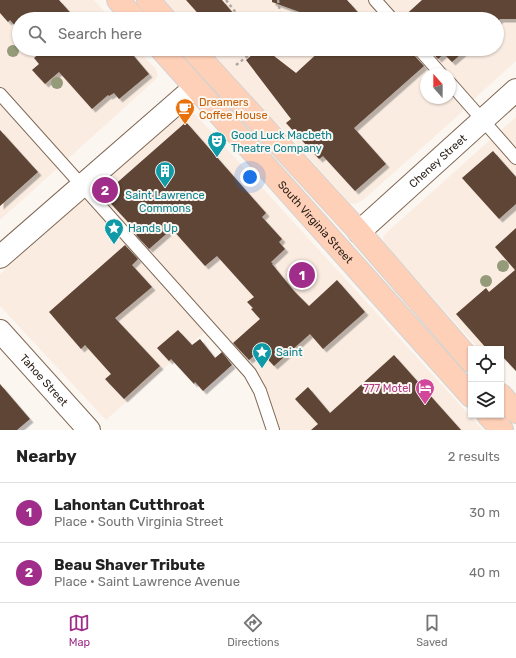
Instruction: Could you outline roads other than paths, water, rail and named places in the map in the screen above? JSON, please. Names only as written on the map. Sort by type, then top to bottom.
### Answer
[{"type":"main road","points":[[118,0],[129,12]]},
{"type":"main road","points":[[148,0],[159,12]]},
{"type":"main road","name":"South Virginia Street","points":[[167,56],[468,393]]},
{"type":"main road","points":[[198,56],[359,232],[468,358]]},
{"type":"main road","points":[[194,88],[204,85],[213,88],[263,143],[278,153],[289,155]]},
{"type":"main road","points":[[264,165],[282,172],[297,183],[341,232],[351,235],[359,232]]},
{"type":"main road","points":[[504,398],[516,412]]},
{"type":"main road","points":[[491,418],[502,430]]},
{"type":"street","points":[[0,256],[194,88]]},
{"type":"street","name":"Cheney Street","points":[[359,232],[516,90]]},
{"type":"street","name":"Tahoe Street","points":[[0,331],[89,430]]},
{"type":"lane","points":[[375,0],[386,12]]},
{"type":"lane","points":[[425,56],[436,68]]},
{"type":"lane","points":[[456,91],[516,158]]},
{"type":"lane","points":[[0,94],[250,373],[260,391],[273,430]]},
{"type":"place","name":"Dreamers Coffee House","points":[[185,125]]},
{"type":"place","name":"Good Luck Macbeth Theatre Company","points":[[217,158]]},
{"type":"place","name":"Saint Lawrence Commons","points":[[165,188]]},
{"type":"place","name":"Beau Shaver Tribute","points":[[105,190]]},
{"type":"place","name":"Hands Up","points":[[114,245]]},
{"type":"place","name":"Lahontan Cutthroat","points":[[302,275]]},
{"type":"place","name":"Saint","points":[[262,369]]},
{"type":"place","name":"777 Motel","points":[[425,405]]}]
